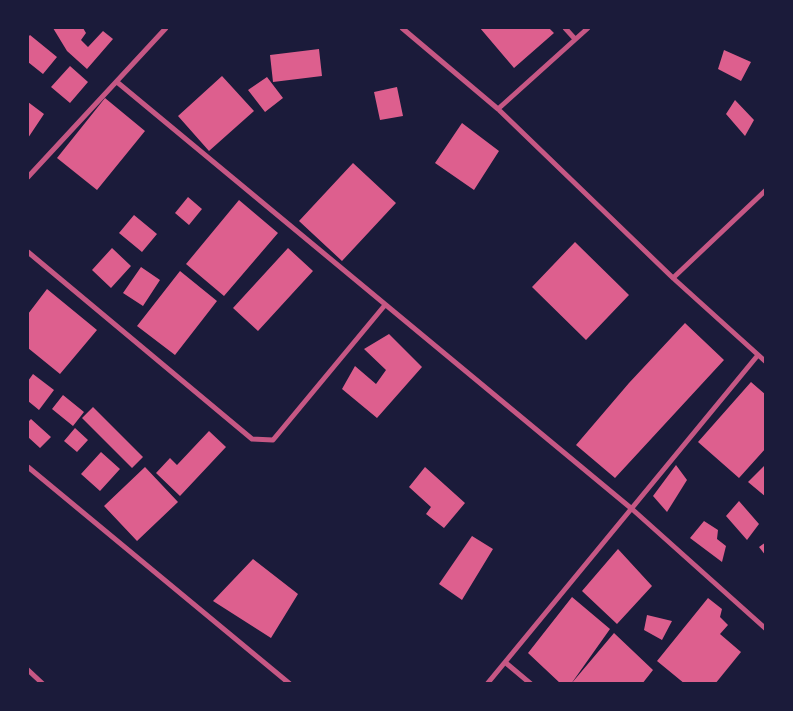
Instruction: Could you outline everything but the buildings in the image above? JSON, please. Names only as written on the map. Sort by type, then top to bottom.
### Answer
[{"type":"street","points":[[28,177],[166,28]]},
{"type":"street","points":[[402,28],[498,109],[673,278],[766,362]]},
{"type":"street","points":[[565,28],[575,40]]},
{"type":"street","points":[[498,109],[588,28]]},
{"type":"street","points":[[118,82],[385,306],[632,509],[766,629]]},
{"type":"street","points":[[673,278],[766,190]]},
{"type":"street","points":[[28,252],[252,439],[273,440],[385,306]]},
{"type":"street","points":[[487,684],[758,355]]},
{"type":"street","points":[[28,467],[290,684]]},
{"type":"street","points":[[506,663],[531,684]]},
{"type":"street","points":[[28,670],[43,684]]}]
